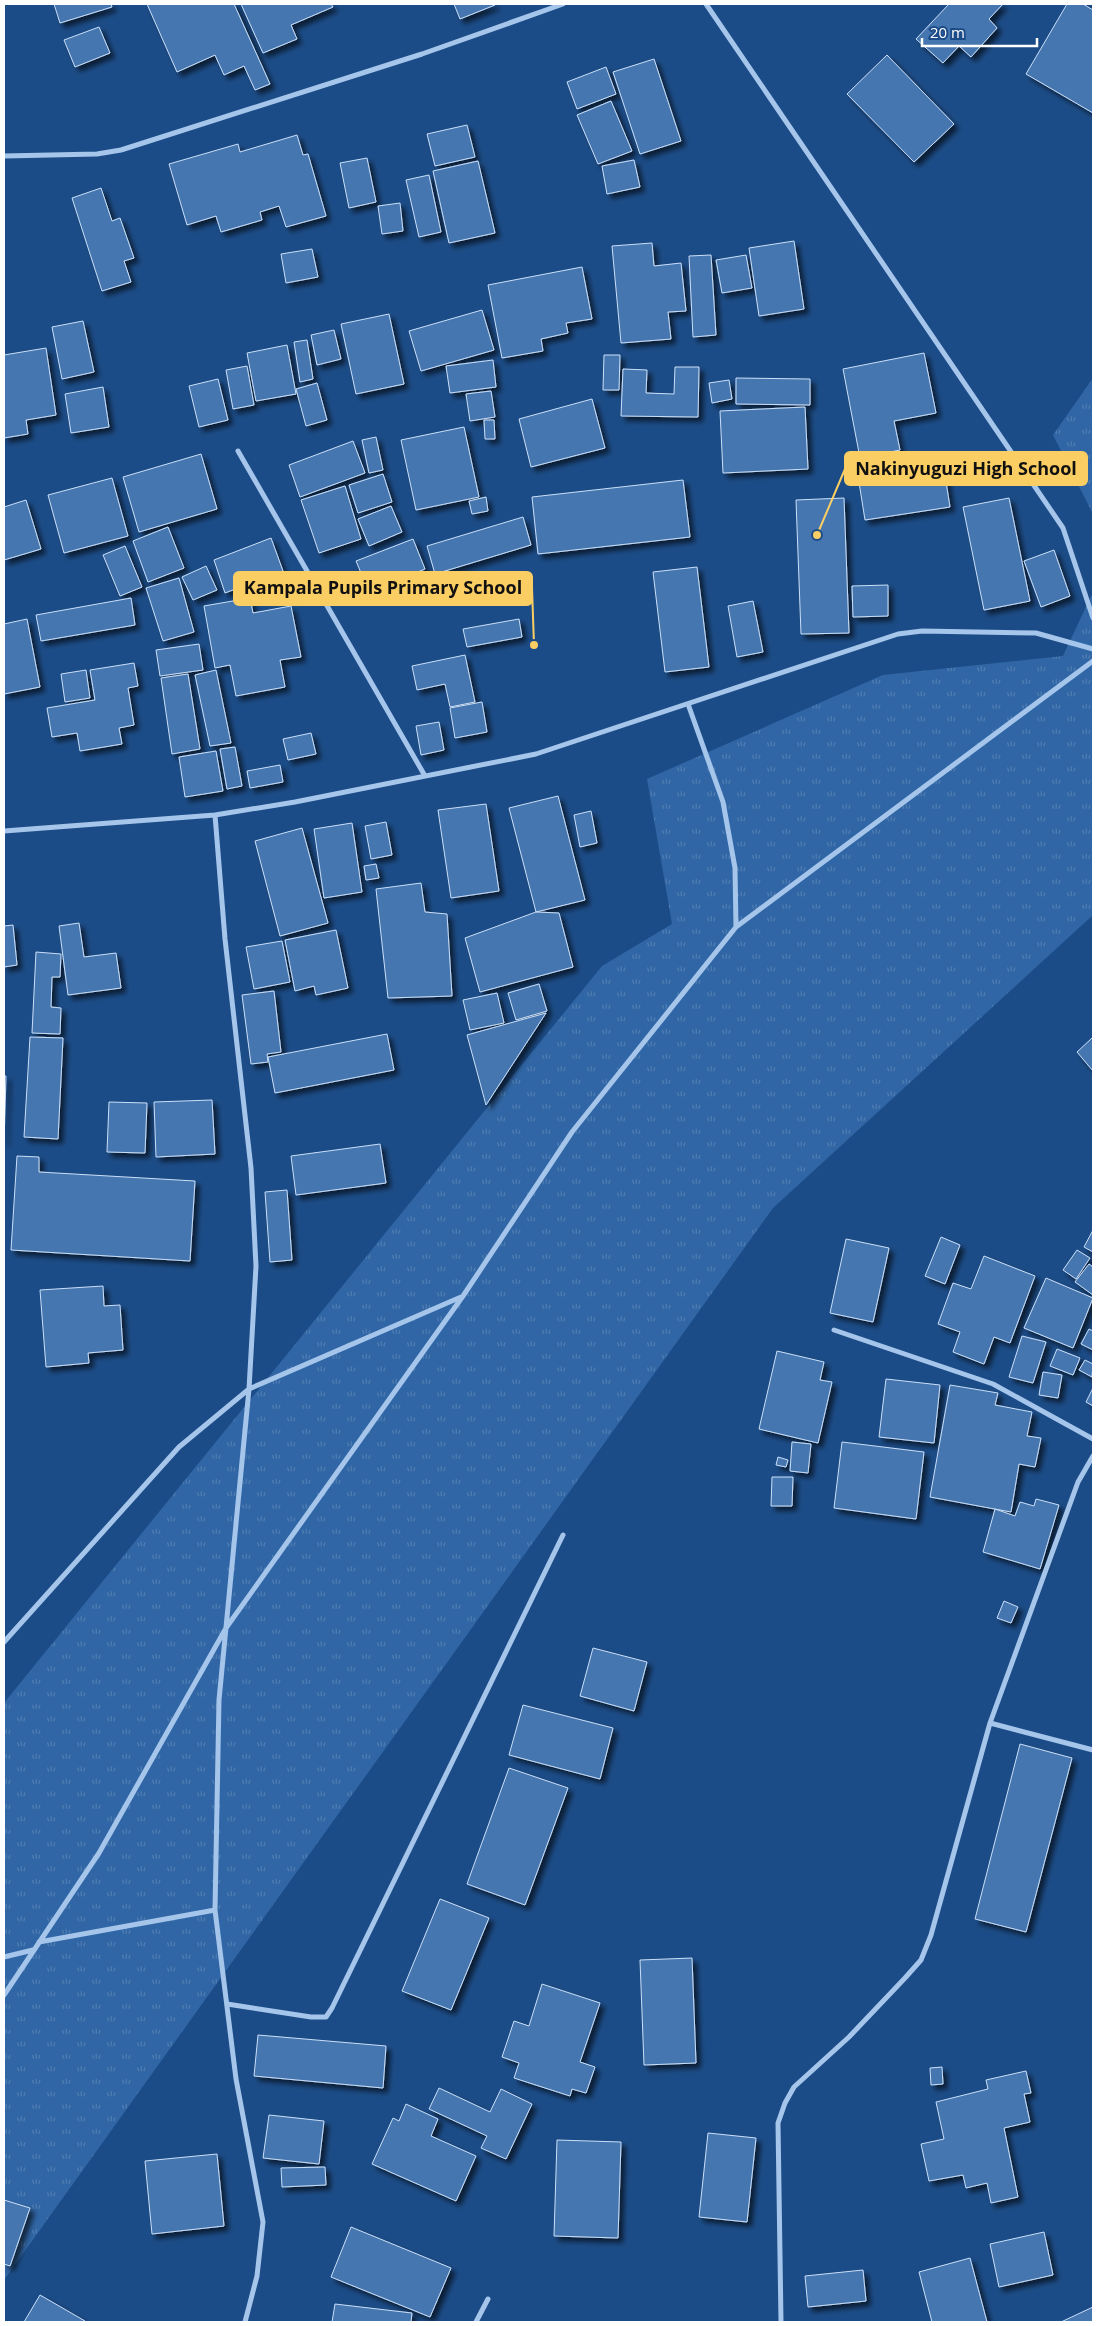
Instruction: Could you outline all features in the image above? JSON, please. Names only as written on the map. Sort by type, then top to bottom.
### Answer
[{"type":"street","points":[[4,156],[97,154],[121,150],[422,54],[563,4]]},
{"type":"street","points":[[706,4],[1063,528],[1093,618]]},
{"type":"street","points":[[238,450],[425,776]]},
{"type":"street","points":[[4,831],[215,815],[295,802],[536,754],[898,634],[922,632],[1036,633],[1093,649]]},
{"type":"street","points":[[4,1995],[99,1853],[226,1628],[463,1296],[572,1132],[736,927],[1093,660]]},
{"type":"street","points":[[688,704],[724,802],[735,868],[736,927]]},
{"type":"street","points":[[215,815],[225,939],[251,1168],[256,1266],[249,1389],[219,1700],[215,1910],[236,2079],[263,2222],[257,2276],[245,2322]]},
{"type":"street","points":[[4,1642],[179,1447],[249,1389],[463,1296]]},
{"type":"street","points":[[834,1330],[993,1384],[1093,1439]]},
{"type":"street","points":[[781,2322],[778,2123],[785,2103],[794,2087],[849,2037],[921,1960],[931,1935],[990,1723],[1078,1482],[1093,1456]]},
{"type":"street","points":[[227,2004],[311,2017],[326,2017],[563,1535]]},
{"type":"street","points":[[990,1723],[1093,1750]]},
{"type":"street","points":[[40,1942],[215,1910]]},
{"type":"street","points":[[4,1957],[34,1950]]},
{"type":"street","points":[[476,2322],[488,2299]]},
{"type":"green space","points":[[1093,378],[1093,514],[1053,435]]},
{"type":"green space","points":[[1093,592],[1093,915],[773,1208],[4,2280],[4,1703],[602,966],[672,924],[647,779],[883,675],[1063,656]]},
{"type":"building","points":[[54,4],[111,4],[112,7],[60,23]]},
{"type":"building","points":[[147,4],[234,4],[270,84],[255,90],[244,66],[224,75],[215,55],[177,72]]},
{"type":"building","points":[[241,4],[331,4],[333,7],[291,25],[297,39],[263,53]]},
{"type":"building","points":[[454,4],[495,4],[495,5],[460,19]]},
{"type":"building","points":[[949,4],[1003,4],[989,19],[997,28],[971,57],[959,46],[943,63],[916,39]]},
{"type":"building","points":[[1067,4],[1083,4],[1093,10],[1093,113],[1026,74]]},
{"type":"building","points":[[99,27],[110,53],[75,67],[64,40]]},
{"type":"building","points":[[887,55],[954,124],[914,162],[847,94]]},
{"type":"building","points":[[654,59],[681,141],[640,154],[613,72]]},
{"type":"building","points":[[606,67],[616,94],[577,109],[567,82]]},
{"type":"building","points":[[611,101],[632,151],[598,164],[577,115]]},
{"type":"building","points":[[467,125],[475,157],[435,166],[427,134]]},
{"type":"building","points":[[297,135],[303,155],[308,154],[326,216],[286,227],[279,206],[260,212],[262,220],[221,232],[216,216],[187,225],[169,164],[238,144],[240,152]]},
{"type":"building","points":[[367,158],[376,202],[349,208],[340,163]]},
{"type":"building","points":[[634,160],[640,187],[607,194],[602,166]]},
{"type":"building","points":[[478,161],[495,233],[449,243],[433,171]]},
{"type":"building","points":[[429,175],[441,232],[419,237],[406,180]]},
{"type":"building","points":[[101,188],[112,221],[120,218],[134,258],[124,261],[131,282],[102,291],[72,198]]},
{"type":"building","points":[[400,203],[403,231],[382,234],[378,206]]},
{"type":"building","points":[[794,241],[804,309],[759,316],[749,248]]},
{"type":"building","points":[[652,243],[654,266],[681,263],[686,311],[668,312],[671,339],[621,343],[612,246]]},
{"type":"building","points":[[312,249],[318,277],[286,283],[281,254]]},
{"type":"building","points":[[711,255],[716,335],[693,337],[689,256]]},
{"type":"building","points":[[746,255],[752,288],[722,293],[716,260]]},
{"type":"building","points":[[582,267],[592,319],[566,323],[568,333],[541,339],[543,351],[502,358],[488,285]]},
{"type":"building","points":[[482,310],[494,350],[421,371],[409,331]]},
{"type":"building","points":[[389,314],[404,384],[356,394],[341,324]]},
{"type":"building","points":[[83,321],[94,372],[62,379],[52,327]]},
{"type":"building","points":[[334,330],[341,359],[317,365],[311,335]]},
{"type":"building","points":[[307,340],[313,379],[300,382],[294,342]]},
{"type":"building","points":[[287,345],[296,394],[256,401],[247,353]]},
{"type":"building","points":[[46,348],[56,415],[26,420],[28,434],[4,438],[4,355]]},
{"type":"building","points":[[924,353],[936,413],[894,421],[900,450],[860,458],[843,369]]},
{"type":"building","points":[[604,355],[620,355],[619,390],[603,390]]},
{"type":"building","points":[[493,360],[496,387],[450,393],[446,366]]},
{"type":"building","points":[[247,366],[254,405],[233,409],[226,370]]},
{"type":"building","points":[[675,367],[699,367],[698,417],[621,416],[623,369],[647,370],[646,393],[674,394]]},
{"type":"building","points":[[736,378],[810,379],[810,405],[736,404]]},
{"type":"building","points":[[218,379],[228,420],[199,427],[189,386]]},
{"type":"building","points":[[729,380],[732,399],[712,403],[709,383]]},
{"type":"building","points":[[317,383],[327,420],[306,426],[296,389]]},
{"type":"building","points":[[103,387],[109,427],[71,433],[65,394]]},
{"type":"building","points":[[491,391],[495,417],[470,421],[466,394]]},
{"type":"building","points":[[592,399],[605,448],[531,467],[519,419]]},
{"type":"building","points":[[805,407],[808,469],[723,473],[720,411]]},
{"type":"building","points":[[484,420],[494,420],[495,439],[485,439]]},
{"type":"building","points":[[464,427],[479,497],[416,510],[401,440]]},
{"type":"building","points":[[376,437],[383,470],[369,473],[362,440]]},
{"type":"building","points":[[353,441],[365,473],[300,497],[289,465]]},
{"type":"building","points":[[201,454],[217,509],[139,532],[123,477]]},
{"type":"building","points":[[943,463],[950,507],[865,520],[858,476]]},
{"type":"building","points":[[383,474],[392,502],[358,513],[349,485]]},
{"type":"building","points":[[112,478],[128,536],[64,553],[48,495]]},
{"type":"building","points":[[683,480],[690,537],[538,554],[532,497]]},
{"type":"building","points":[[345,486],[361,539],[319,553],[301,500]]},
{"type":"building","points":[[486,497],[488,511],[472,514],[469,501]]},
{"type":"building","points":[[844,498],[849,633],[801,634],[796,500]]},
{"type":"building","points":[[1009,498],[1030,601],[984,610],[963,507]]},
{"type":"building","points":[[26,500],[41,549],[4,560],[4,507]]},
{"type":"building","points":[[391,506],[402,532],[369,546],[358,519]]},
{"type":"building","points":[[523,517],[531,545],[435,574],[427,546]]},
{"type":"building","points":[[168,527],[184,568],[148,582],[133,541]]},
{"type":"building","points":[[271,538],[283,571],[225,593],[214,560]]},
{"type":"building","points":[[413,539],[425,569],[369,592],[356,561]]},
{"type":"building","points":[[125,546],[142,587],[120,596],[103,555]]},
{"type":"building","points":[[1054,550],[1070,596],[1041,607],[1024,561]]},
{"type":"building","points":[[206,566],[217,590],[193,600],[182,577]]},
{"type":"building","points":[[697,567],[709,667],[665,672],[653,572]]},
{"type":"building","points":[[179,578],[194,632],[163,641],[146,588]]},
{"type":"building","points":[[888,585],[888,616],[853,617],[852,586]]},
{"type":"building","points":[[131,598],[135,625],[41,641],[36,615]]},
{"type":"building","points":[[250,598],[253,613],[291,606],[301,657],[280,660],[285,687],[236,696],[230,665],[215,668],[204,606]]},
{"type":"building","points":[[753,601],[763,652],[737,657],[728,606]]},
{"type":"building","points":[[27,619],[40,687],[4,694],[4,624]]},
{"type":"building","points":[[519,619],[522,637],[467,647],[463,629]]},
{"type":"building","points":[[199,644],[203,670],[160,676],[156,650]]},
{"type":"building","points":[[465,655],[475,702],[450,707],[445,684],[417,690],[412,666]]},
{"type":"building","points":[[134,663],[138,686],[128,688],[134,725],[119,728],[122,744],[80,751],[77,733],[52,737],[47,708],[95,700],[90,670]]},
{"type":"building","points":[[86,670],[90,698],[65,702],[61,674]]},
{"type":"building","points":[[216,670],[231,743],[210,746],[195,675]]},
{"type":"building","points":[[188,674],[200,749],[172,754],[161,678]]},
{"type":"building","points":[[482,702],[487,732],[455,738],[450,708]]},
{"type":"building","points":[[439,722],[444,750],[421,755],[416,726]]},
{"type":"building","points":[[311,733],[316,754],[288,760],[283,739]]},
{"type":"building","points":[[235,747],[242,786],[227,789],[220,749]]},
{"type":"building","points":[[216,751],[223,791],[185,797],[179,757]]},
{"type":"building","points":[[280,765],[283,782],[250,788],[247,771]]},
{"type":"building","points":[[558,796],[585,900],[536,912],[509,808]]},
{"type":"building","points":[[486,804],[499,891],[451,898],[438,810]]},
{"type":"building","points":[[591,811],[597,843],[580,847],[574,815]]},
{"type":"building","points":[[386,822],[392,855],[371,859],[365,826]]},
{"type":"building","points":[[352,823],[362,892],[324,898],[314,829]]},
{"type":"building","points":[[302,828],[328,923],[280,936],[255,841]]},
{"type":"building","points":[[376,864],[379,878],[366,880],[364,866]]},
{"type":"building","points":[[421,883],[425,912],[447,914],[452,996],[388,998],[376,889]]},
{"type":"building","points":[[536,912],[559,913],[573,967],[480,992],[465,938]]},
{"type":"building","points":[[79,923],[84,957],[116,953],[121,988],[68,995],[59,926]]},
{"type":"building","points":[[13,925],[17,965],[4,967],[4,926]]},
{"type":"building","points":[[336,930],[348,988],[316,995],[314,986],[295,991],[285,940]]},
{"type":"building","points":[[282,941],[290,982],[254,989],[246,947]]},
{"type":"building","points":[[36,952],[61,954],[60,977],[52,977],[51,1007],[61,1008],[60,1034],[32,1033]]},
{"type":"building","points":[[539,984],[547,1011],[516,1020],[508,993]]},
{"type":"building","points":[[274,991],[281,1052],[267,1054],[268,1062],[251,1064],[242,995]]},
{"type":"building","points":[[497,993],[504,1023],[470,1030],[463,1000]]},
{"type":"building","points":[[546,1013],[486,1105],[467,1035]]},
{"type":"building","points":[[387,1034],[394,1070],[275,1093],[268,1057]]},
{"type":"building","points":[[30,1037],[63,1038],[58,1139],[24,1137]]},
{"type":"building","points":[[1093,1039],[1093,1071],[1077,1052]]},
{"type":"building","points":[[4,1076],[6,1076],[4,1142]]},
{"type":"building","points":[[212,1100],[215,1154],[156,1157],[154,1102]]},
{"type":"building","points":[[109,1102],[147,1103],[145,1153],[107,1152]]},
{"type":"building","points":[[380,1144],[386,1183],[296,1195],[291,1156]]},
{"type":"building","points":[[17,1156],[39,1157],[39,1172],[195,1181],[190,1261],[11,1250]]},
{"type":"building","points":[[287,1190],[292,1260],[270,1262],[265,1192]]},
{"type":"building","points":[[1093,1230],[1093,1252],[1084,1247]]},
{"type":"building","points":[[941,1237],[960,1245],[945,1284],[925,1276]]},
{"type":"building","points":[[846,1239],[889,1248],[873,1322],[830,1313]]},
{"type":"building","points":[[1077,1250],[1090,1258],[1076,1279],[1063,1270]]},
{"type":"building","points":[[984,1256],[1035,1276],[1010,1343],[994,1337],[984,1364],[953,1352],[960,1332],[938,1324],[953,1283],[971,1289]]},
{"type":"building","points":[[1089,1264],[1093,1267],[1093,1295],[1075,1282]]},
{"type":"building","points":[[1046,1278],[1093,1298],[1073,1348],[1024,1328]]},
{"type":"building","points":[[103,1286],[104,1306],[120,1305],[123,1350],[88,1353],[89,1363],[46,1367],[40,1290]]},
{"type":"building","points":[[1089,1329],[1093,1331],[1093,1350],[1081,1344]]},
{"type":"building","points":[[1022,1336],[1046,1342],[1033,1383],[1009,1377]]},
{"type":"building","points":[[1057,1349],[1080,1358],[1073,1375],[1050,1366]]},
{"type":"building","points":[[777,1351],[824,1362],[820,1380],[832,1382],[818,1443],[759,1429]]},
{"type":"building","points":[[1085,1360],[1093,1364],[1092,1377],[1079,1370]]},
{"type":"building","points":[[1043,1372],[1062,1375],[1058,1398],[1039,1395]]},
{"type":"building","points":[[886,1379],[940,1385],[934,1443],[879,1437]]},
{"type":"building","points":[[950,1385],[998,1393],[995,1405],[1032,1412],[1027,1436],[1041,1438],[1035,1467],[1019,1464],[1011,1512],[930,1497]]},
{"type":"building","points":[[1093,1388],[1093,1406],[1086,1402]]},
{"type":"building","points":[[792,1442],[811,1444],[808,1473],[790,1471]]},
{"type":"building","points":[[842,1442],[924,1452],[916,1519],[834,1508]]},
{"type":"building","points":[[778,1457],[788,1460],[786,1467],[776,1465]]},
{"type":"building","points":[[772,1477],[793,1477],[792,1506],[771,1506]]},
{"type":"building","points":[[1036,1499],[1059,1505],[1040,1569],[983,1552],[995,1509],[1015,1516],[1020,1502],[1034,1506]]},
{"type":"building","points":[[1004,1601],[1018,1607],[1011,1623],[997,1618]]},
{"type":"building","points":[[593,1648],[647,1662],[634,1711],[580,1696]]},
{"type":"building","points":[[523,1705],[613,1728],[600,1779],[509,1755]]},
{"type":"building","points":[[1020,1744],[1072,1758],[1026,1932],[975,1919]]},
{"type":"building","points":[[509,1768],[568,1788],[525,1905],[467,1884]]},
{"type":"building","points":[[440,1899],[489,1918],[451,2010],[402,1991]]},
{"type":"building","points":[[692,1958],[696,2063],[644,2065],[640,1960]]},
{"type":"building","points":[[542,1984],[600,2003],[580,2062],[595,2067],[586,2093],[572,2089],[570,2096],[514,2078],[519,2063],[502,2057],[514,2021],[529,2026]]},
{"type":"building","points":[[258,2035],[386,2046],[383,2088],[254,2076]]},
{"type":"building","points":[[942,2067],[943,2084],[931,2085],[930,2068]]},
{"type":"building","points":[[1026,2071],[1031,2093],[1024,2094],[1030,2122],[1004,2128],[1018,2197],[991,2203],[987,2183],[966,2188],[963,2175],[929,2181],[921,2144],[944,2139],[936,2102],[988,2089],[986,2080]]},
{"type":"building","points":[[439,2088],[490,2112],[501,2089],[532,2104],[506,2159],[481,2148],[487,2136],[429,2109]]},
{"type":"building","points":[[406,2104],[438,2119],[431,2136],[476,2156],[456,2201],[372,2164],[393,2118],[399,2121]]},
{"type":"building","points":[[269,2115],[324,2121],[319,2164],[263,2158]]},
{"type":"building","points":[[708,2133],[756,2138],[747,2222],[699,2217]]},
{"type":"building","points":[[557,2140],[621,2142],[618,2238],[554,2236]]},
{"type":"building","points":[[217,2154],[224,2226],[152,2234],[145,2161]]},
{"type":"building","points":[[325,2167],[326,2185],[282,2187],[281,2168]]},
{"type":"building","points":[[4,2200],[30,2208],[10,2266],[4,2264]]},
{"type":"building","points":[[351,2227],[451,2268],[430,2317],[331,2277]]},
{"type":"building","points":[[1044,2232],[1053,2275],[999,2287],[990,2244]]},
{"type":"building","points":[[970,2258],[987,2322],[932,2322],[919,2272]]},
{"type":"building","points":[[863,2270],[866,2301],[808,2307],[805,2276]]},
{"type":"building","points":[[40,2295],[85,2321],[85,2322],[24,2322]]},
{"type":"building","points":[[335,2304],[412,2313],[411,2322],[332,2322]]},
{"type":"building","points":[[1093,2307],[1093,2322],[1061,2322]]},
{"type":"place","name":"Nakinyuguzi High School","points":[[817,535]]},
{"type":"place","name":"Kampala Pupils Primary School","points":[[534,645]]}]
